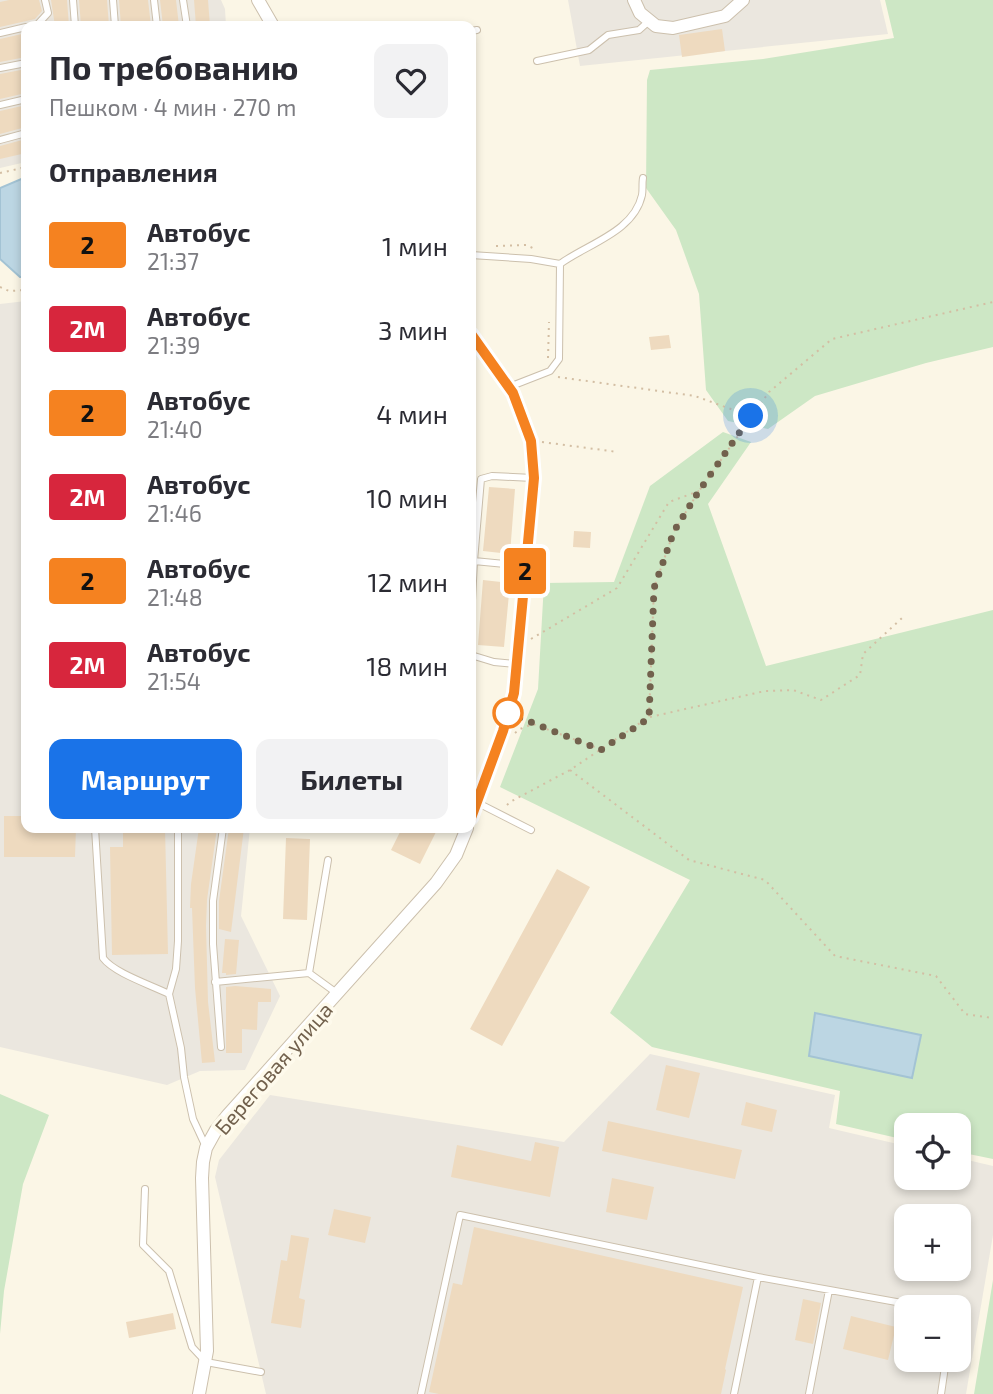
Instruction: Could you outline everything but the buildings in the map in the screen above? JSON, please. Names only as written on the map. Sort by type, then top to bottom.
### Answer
[{"type":"street","points":[[258,0],[270,21]]},
{"type":"street","points":[[634,0],[640,13],[649,21],[666,28],[725,16],[743,0]]},
{"type":"street","points":[[476,341],[513,393],[531,441],[534,478],[514,693],[476,802]]},
{"type":"street","name":"Береговая улица","points":[[199,1394],[207,1351],[202,1178],[206,1149],[216,1130],[228,1116],[436,883],[456,855],[465,833]]},
{"type":"lane","points":[[41,21],[48,13],[45,0]]},
{"type":"lane","points":[[73,0],[75,21]]},
{"type":"lane","points":[[113,0],[115,21]]},
{"type":"lane","points":[[153,0],[156,21]]},
{"type":"lane","points":[[183,0],[186,21]]},
{"type":"lane","points":[[537,61],[589,50],[608,35],[639,30],[649,21]]},
{"type":"lane","points":[[0,33],[21,28]]},
{"type":"lane","points":[[0,68],[21,64]]},
{"type":"lane","points":[[0,105],[21,100]]},
{"type":"lane","points":[[0,140],[21,134]]},
{"type":"lane","points":[[560,264],[622,226],[633,214],[642,196],[643,178]]},
{"type":"lane","points":[[476,256],[531,259],[560,264]]},
{"type":"lane","points":[[509,387],[550,372],[559,359],[560,264]]},
{"type":"lane","points":[[476,525],[481,479],[492,476],[534,478]]},
{"type":"lane","points":[[476,561],[526,566]]},
{"type":"lane","points":[[476,657],[494,662],[517,664]]},
{"type":"lane","points":[[476,802],[531,830]]},
{"type":"lane","points":[[95,833],[103,958],[117,970],[169,994]]},
{"type":"lane","points":[[178,833],[178,940],[176,969],[169,994],[193,1119],[206,1149]]},
{"type":"lane","points":[[220,1046],[213,901],[222,833]]},
{"type":"lane","points":[[309,973],[328,860]]},
{"type":"lane","points":[[215,982],[309,973],[338,994]]},
{"type":"lane","points":[[145,1189],[143,1245],[169,1271],[192,1347],[206,1362],[261,1372]]},
{"type":"lane","points":[[421,1394],[460,1215],[758,1277],[894,1302]]},
{"type":"lane","points":[[734,1394],[758,1277]]},
{"type":"lane","points":[[809,1394],[829,1290]]},
{"type":"lane","points":[[941,1394],[944,1372]]},
{"type":"path","points":[[0,173],[21,168]]},
{"type":"path","points":[[494,247],[526,245],[539,251],[548,261]]},
{"type":"path","points":[[0,287],[9,291],[21,290]]},
{"type":"path","points":[[649,718],[654,588],[674,531],[769,392],[832,339],[993,302]]},
{"type":"path","points":[[550,315],[547,353],[550,372],[554,377],[695,396],[751,416]]},
{"type":"path","points":[[531,441],[618,452]]},
{"type":"path","points":[[518,646],[618,589],[669,502],[699,491]]},
{"type":"path","points":[[500,815],[510,802],[570,770],[649,718],[765,691],[793,690],[821,700],[860,675],[863,654],[902,618]]},
{"type":"path","points":[[514,735],[520,729],[533,724],[601,750]]},
{"type":"path","points":[[570,770],[689,860],[765,880],[835,956],[936,976],[965,1014],[993,1018]]},
{"type":"shaded area","points":[[0,0],[221,0],[226,21],[21,21],[21,163],[0,168]]},
{"type":"shaded area","points":[[568,0],[880,0],[888,34],[580,66]]},
{"type":"shaded area","points":[[21,302],[21,833],[249,833],[241,916],[280,996],[245,1070],[200,1071],[167,1085],[0,1047],[0,304]]},
{"type":"shaded area","points":[[650,1054],[835,1095],[829,1128],[894,1143],[894,1190],[971,1190],[971,1161],[993,1166],[993,1235],[971,1365],[971,1295],[894,1295],[894,1372],[970,1372],[966,1394],[266,1394],[215,1177],[219,1160],[270,1095],[564,1142]]},
{"type":"green space","points":[[885,0],[993,0],[993,347],[926,363],[815,396],[768,429],[728,421],[706,390],[699,294],[676,230],[646,188],[647,80],[650,70],[763,59],[894,38]]},
{"type":"green space","points":[[723,432],[751,442],[708,504],[766,666],[993,610],[993,1159],[971,1154],[971,1113],[894,1113],[894,1137],[836,1124],[840,1091],[652,1047],[610,1013],[690,880],[500,787],[538,689],[544,583],[614,582],[650,486]]},
{"type":"green space","points":[[0,1094],[49,1115],[23,1184],[4,1291],[0,1334]]},
{"type":"green space","points":[[993,1280],[993,1394],[974,1394]]},
{"type":"water","points":[[21,179],[21,277],[0,259],[0,188]]},
{"type":"water","points":[[815,1013],[921,1035],[912,1078],[809,1056]]},
{"type":"bus line","name":"2","points":[[476,341],[513,393],[531,441],[534,478],[514,693],[476,804]]},
{"type":"route","points":[[508,713],[601,750],[649,718],[654,588],[674,531],[751,416]]}]
